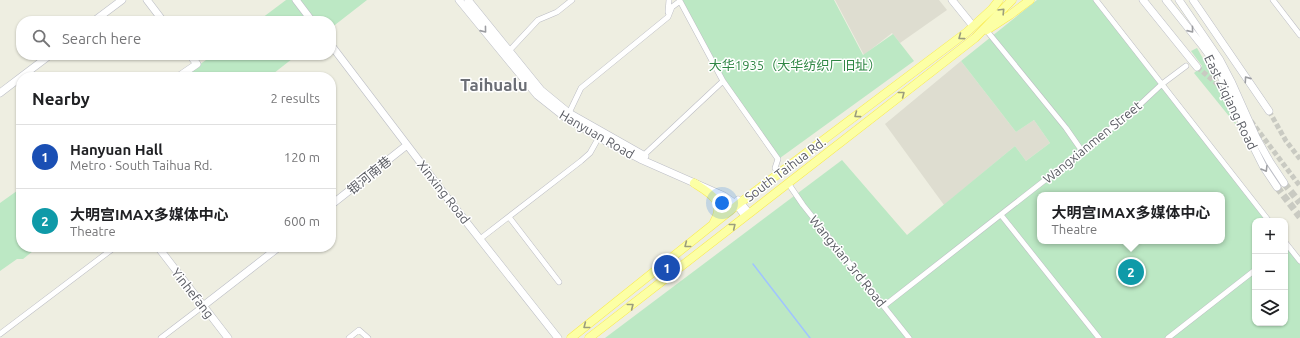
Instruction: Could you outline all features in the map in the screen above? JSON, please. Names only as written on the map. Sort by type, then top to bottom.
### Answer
[{"type":"main road","points":[[101,16],[122,0]]},
{"type":"main road","points":[[147,0],[159,16]]},
{"type":"main road","points":[[296,0],[308,16]]},
{"type":"main road","name":"Hanyuan Road","points":[[459,0],[537,95],[566,118],[599,138],[640,159],[739,204]]},
{"type":"main road","name":"Hanyuan Road","points":[[468,0],[541,90],[569,113],[654,161],[726,192],[747,214]]},
{"type":"main road","points":[[952,0],[973,26]]},
{"type":"main road","name":"South Taihua Rd.","points":[[571,338],[739,204],[973,26],[992,9],[999,0]]},
{"type":"main road","name":"South Taihua Rd.","points":[[589,338],[975,38],[1012,0]]},
{"type":"main road","points":[[975,38],[1030,0]]},
{"type":"main road","points":[[1143,0],[1197,67]]},
{"type":"main road","name":"East Ziqiang Road","points":[[1166,0],[1215,63],[1250,140],[1263,166],[1277,187]]},
{"type":"main road","name":"East Ziqiang Road","points":[[1179,0],[1220,60],[1256,137],[1284,183]]},
{"type":"main road","points":[[1193,0],[1269,111]]},
{"type":"main road","name":"Xinxing Road","points":[[336,52],[558,338]]},
{"type":"main road","points":[[28,72],[43,60]]},
{"type":"main road","points":[[185,72],[197,64],[194,60]]},
{"type":"main road","points":[[0,93],[16,81]]},
{"type":"main road","name":"银河南巷","points":[[336,201],[407,145]]},
{"type":"main road","points":[[694,183],[710,194],[717,202],[719,208],[718,214],[709,228]]},
{"type":"main road","name":"Yinhefang","points":[[162,252],[228,338]]},
{"type":"main road","points":[[203,306],[273,252]]},
{"type":"street","points":[[509,51],[538,20],[557,12],[572,0]]},
{"type":"street","points":[[668,17],[669,0]]},
{"type":"street","points":[[1096,0],[1267,218]]},
{"type":"street","points":[[1273,0],[1300,35]]},
{"type":"street","points":[[569,113],[581,88],[668,17],[672,7],[680,1],[723,81],[778,159],[775,168],[779,174]]},
{"type":"street","points":[[987,31],[1066,128],[1082,151]]},
{"type":"street","name":"Wangxianmen Street","points":[[884,306],[1132,112],[1162,84],[1186,66]]},
{"type":"street","points":[[644,155],[723,81]]},
{"type":"street","points":[[480,239],[590,153],[599,138]]},
{"type":"street","name":"Wangxian 3rd Road","points":[[788,183],[909,338]]},
{"type":"street","points":[[1001,215],[1099,338]]},
{"type":"street","points":[[509,217],[559,282]]},
{"type":"street","points":[[1288,246],[1300,261]]},
{"type":"street","points":[[0,334],[108,252]]},
{"type":"street","points":[[1168,338],[1252,272]]},
{"type":"street","points":[[161,338],[203,306]]},
{"type":"street","points":[[349,338],[359,330],[368,338]]},
{"type":"shaded area","points":[[835,0],[939,0],[947,10],[900,43],[892,33],[864,55]]},
{"type":"shaded area","points":[[961,61],[1016,132],[1034,120],[1050,143],[1026,161],[1015,146],[944,205],[885,124]]},
{"type":"green space","points":[[286,0],[367,0],[336,24],[336,16],[265,16]]},
{"type":"green space","name":"大华1935（大华纺织厂旧址）","points":[[682,0],[834,0],[863,55],[893,34],[914,61],[780,158],[726,81]]},
{"type":"green space","points":[[1037,0],[1099,0],[1269,218],[1252,218],[1252,326],[1288,326],[1288,243],[1300,259],[1300,338],[605,338],[842,160],[907,235],[1015,146],[1026,161],[1050,143],[1034,120],[1016,132],[961,61]]},
{"type":"green space","points":[[1197,48],[1223,94],[1237,126],[1194,73],[1202,66],[1191,51]]},
{"type":"green space","points":[[206,60],[291,60],[275,72],[189,72]]},
{"type":"green space","points":[[16,192],[16,252],[32,252],[23,259],[17,259],[0,271],[0,203]]},
{"type":"waterway","points":[[753,264],[810,338]]},
{"type":"tunnel","points":[[1197,67],[1228,93]]},
{"type":"tunnel","points":[[1269,111],[1286,141],[1300,159]]},
{"type":"tunnel","points":[[1251,121],[1300,186]]},
{"type":"tunnel","points":[[1284,183],[1300,203]]},
{"type":"tunnel","points":[[1277,187],[1300,217]]},
{"type":"place","name":"Hanyuan Hall","points":[[667,268]]},
{"type":"place","name":"大明宫IMAX多媒体中心","points":[[1131,272]]},
{"type":"district","name":"Taihualu","points":[[494,84]]}]
